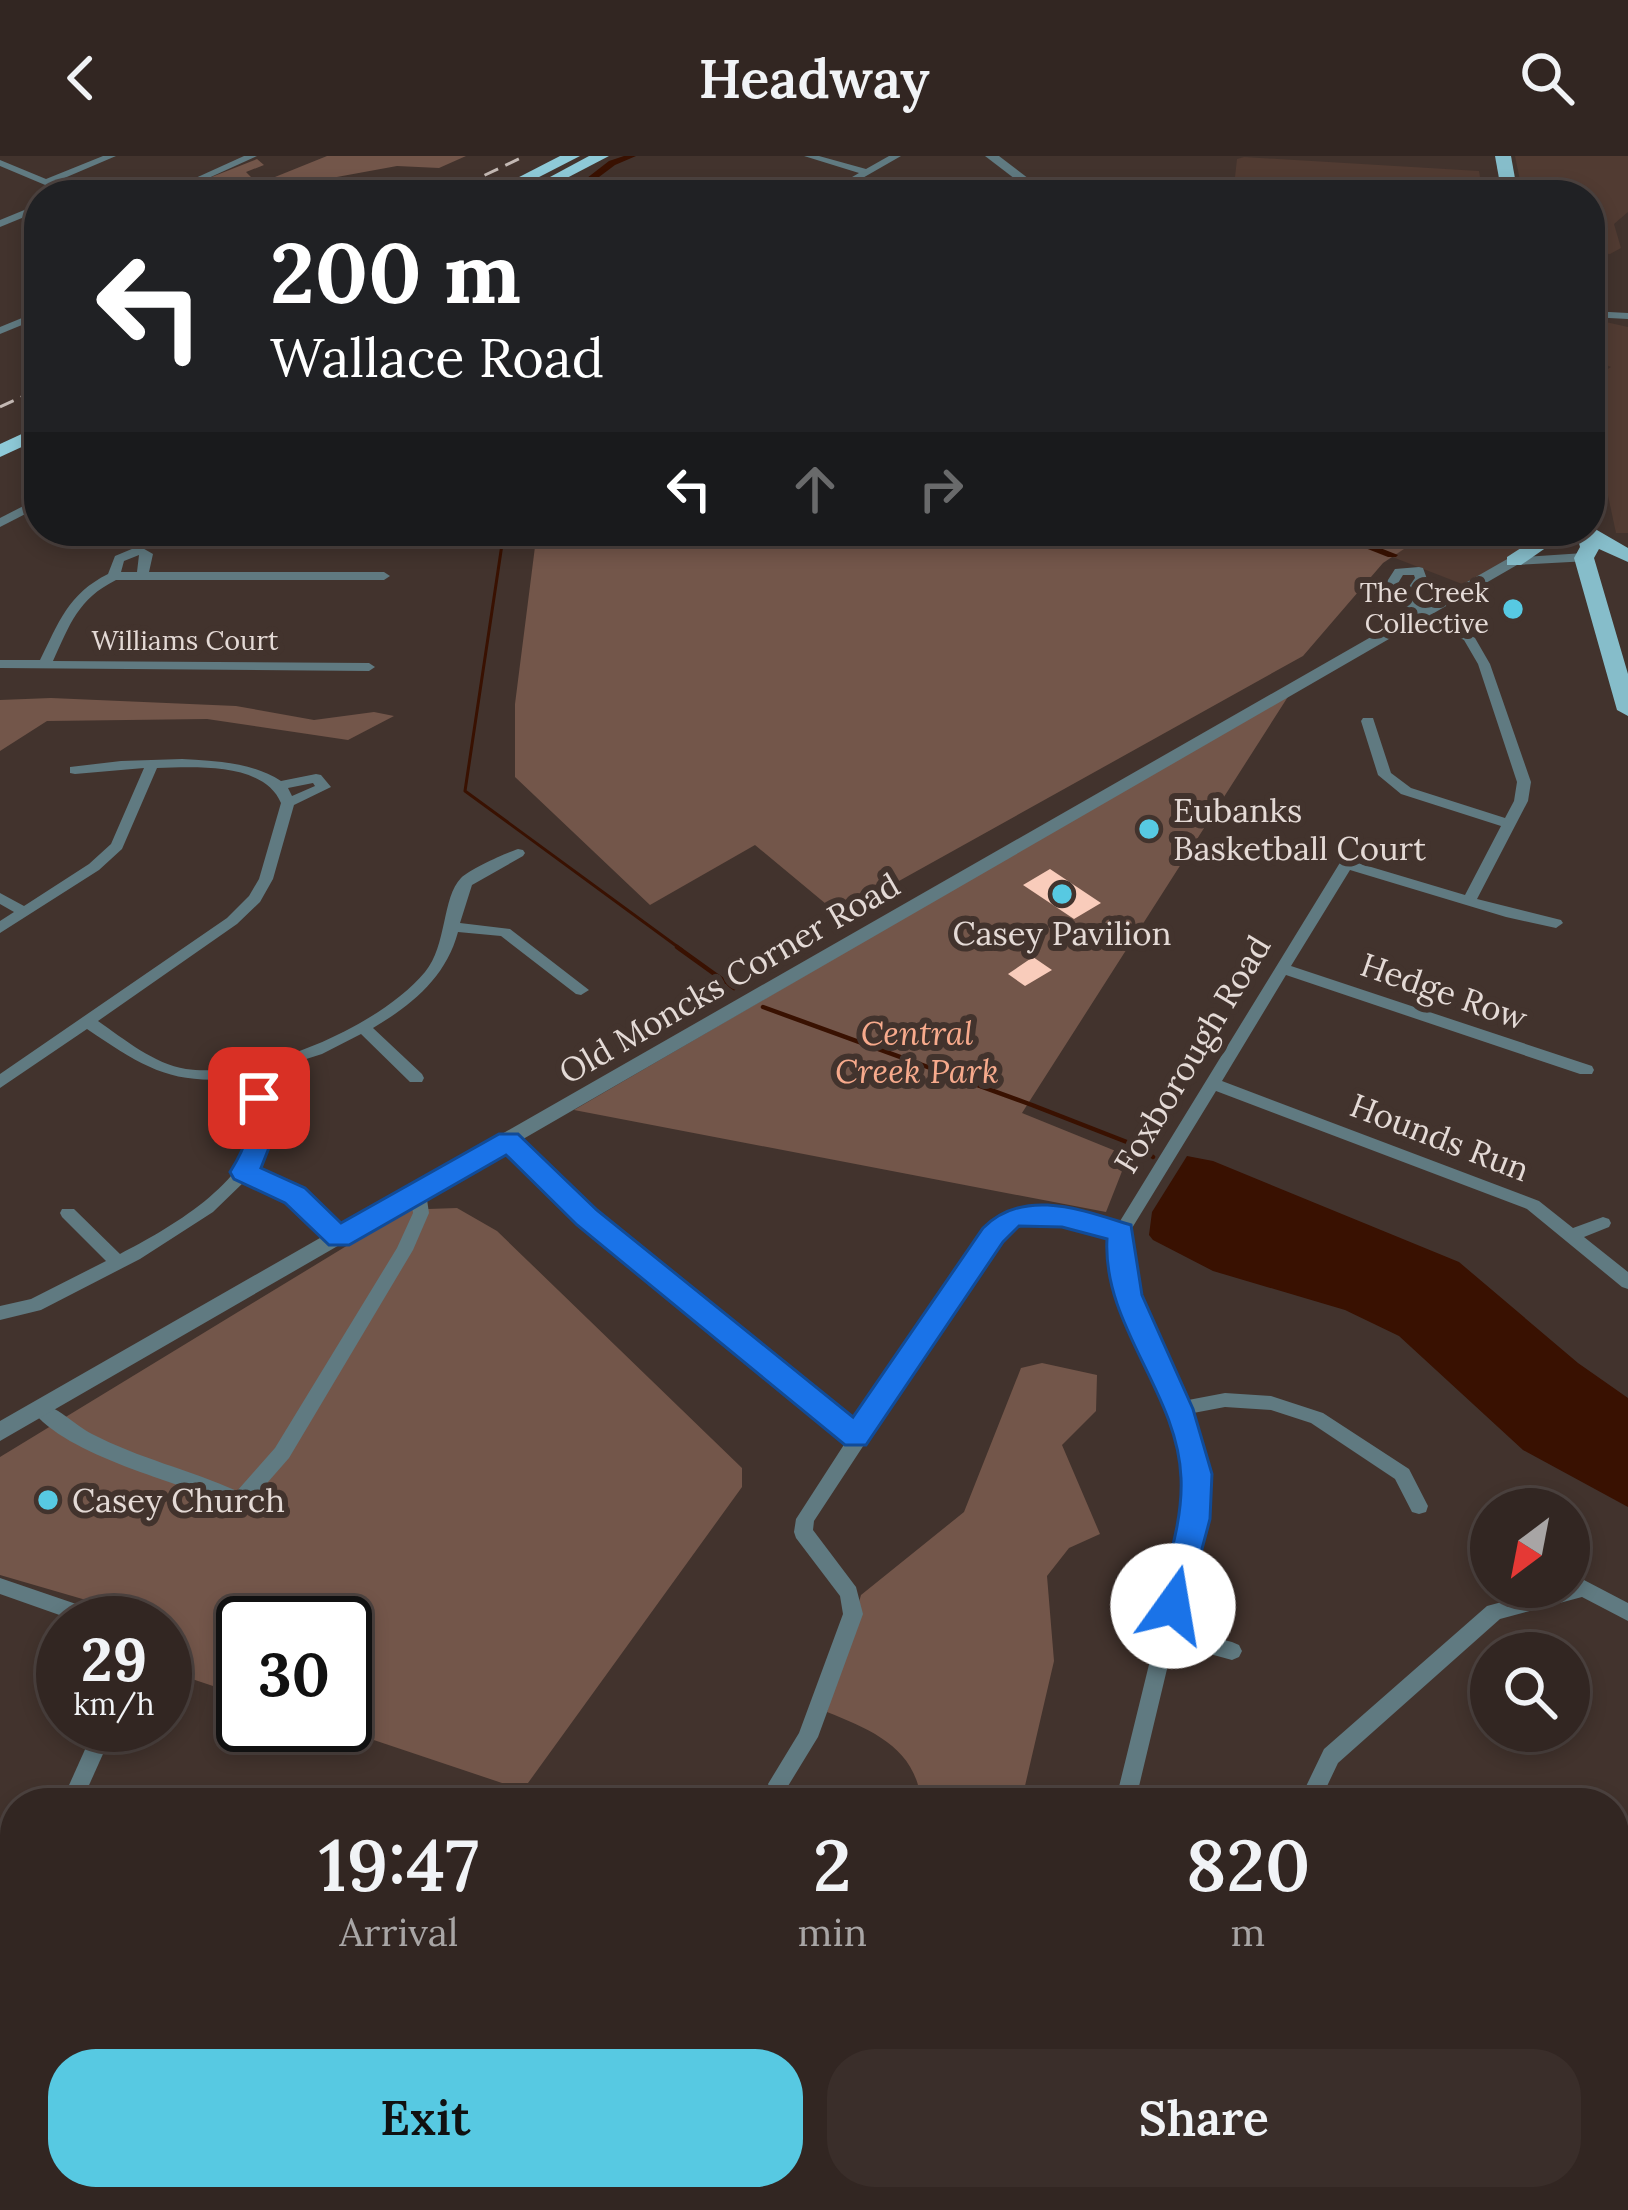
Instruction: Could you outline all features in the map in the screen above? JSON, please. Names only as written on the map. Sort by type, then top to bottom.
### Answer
[{"type":"highway","points":[[523,180],[572,156]]},
{"type":"highway","points":[[552,180],[601,156]]},
{"type":"main road","points":[[1514,561],[1538,546]]},
{"type":"main road","points":[[1568,546],[1585,563],[1628,710]]},
{"type":"main road","points":[[1585,563],[1590,546]]},
{"type":"main road","points":[[1597,601],[1608,583],[1628,574]]},
{"type":"street","points":[[52,180],[111,156]]},
{"type":"street","points":[[197,180],[252,156]]},
{"type":"street","points":[[809,156],[866,172]]},
{"type":"street","points":[[852,180],[896,156]]},
{"type":"street","points":[[991,156],[1024,180]]},
{"type":"street","points":[[0,163],[42,180]]},
{"type":"street","points":[[114,576],[118,560],[139,550],[147,554],[142,575]]},
{"type":"street","points":[[1514,561],[1585,563]]},
{"type":"street","name":"Old Moncks Corner Road","points":[[0,1432],[1418,609],[1514,561]]},
{"type":"street","points":[[1488,575],[1585,563]]},
{"type":"street","points":[[45,664],[78,597],[114,576],[384,576]]},
{"type":"street","points":[[1418,609],[1469,638],[1484,664],[1524,782],[1509,824],[1469,901],[1556,922]]},
{"type":"street","name":"Williams Court","points":[[0,664],[369,667]]},
{"type":"street","points":[[1368,721],[1385,776],[1406,791],[1509,824]]},
{"type":"street","points":[[0,1082],[232,921],[256,899],[289,803],[279,786],[230,768],[152,764],[75,770]]},
{"type":"street","points":[[0,928],[94,867],[117,846],[152,764]]},
{"type":"street","points":[[279,786],[303,777],[322,782],[324,787],[314,796],[289,803]]},
{"type":"street","points":[[88,1022],[139,1056],[181,1074],[219,1079],[305,1055],[362,1026],[428,979],[455,927],[466,882],[518,853]]},
{"type":"street","name":"Foxborough Road","points":[[1121,1233],[1346,864],[1469,901]]},
{"type":"street","points":[[0,898],[24,912]]},
{"type":"street","points":[[455,927],[505,932],[580,990]]},
{"type":"street","name":"Hedge Row","points":[[1282,968],[1586,1070]]},
{"type":"street","points":[[362,1026],[416,1078]]},
{"type":"street","points":[[0,1313],[35,1305],[224,1197],[257,1155],[264,1125],[254,1070]]},
{"type":"street","name":"Hounds Run","points":[[1211,1083],[1533,1204],[1628,1282]]},
{"type":"street","points":[[508,1141],[587,1218],[856,1437]]},
{"type":"street","points":[[244,1172],[295,1196],[339,1237]]},
{"type":"street","points":[[40,1409],[63,1430],[99,1449],[213,1487],[240,1501],[282,1453],[405,1250],[421,1213],[418,1193]]},
{"type":"street","points":[[68,1213],[116,1261]]},
{"type":"street","points":[[778,1784],[808,1737],[853,1614],[849,1593],[803,1532],[806,1519],[993,1235],[1010,1218],[1030,1214],[1062,1217],[1121,1233],[1120,1265],[1127,1295],[1178,1409],[1197,1474],[1194,1519],[1129,1788]]},
{"type":"street","points":[[1575,1234],[1603,1223]]},
{"type":"street","points":[[1178,1409],[1225,1400],[1271,1403],[1317,1418],[1402,1474],[1418,1506]]},
{"type":"street","points":[[0,1586],[36,1599]]},
{"type":"street","points":[[1315,1788],[1331,1756],[1494,1612],[1584,1588],[1628,1613]]},
{"type":"street","points":[[1166,1634],[1232,1651]]},
{"type":"street","points":[[78,1788],[94,1752]]},
{"type":"shaded area","points":[[1515,156],[1628,156],[1628,212],[1614,224],[1621,248],[1605,254],[1605,180],[1520,180]]},
{"type":"shaded area","points":[[1237,159],[1479,171],[1480,180],[1235,180]]},
{"type":"shaded area","points":[[1605,322],[1628,327],[1628,533],[1616,533],[1605,482],[1605,371],[1611,367],[1605,365]]},
{"type":"shaded area","points":[[1382,546],[1524,546],[1475,589],[1382,553]]},
{"type":"shaded area","points":[[1187,1156],[1213,1161],[1459,1262],[1578,1363],[1628,1398],[1628,1507],[1523,1450],[1399,1336],[1345,1310],[1213,1271],[1153,1240],[1149,1235],[1152,1212]]},
{"type":"green space","points":[[327,156],[466,156],[439,168],[397,166],[320,180],[204,180],[257,159],[264,165],[246,172],[253,179],[270,179]]},
{"type":"green space","points":[[535,546],[1408,546],[1383,563],[1303,656],[854,906],[826,904],[755,845],[650,905],[515,777],[515,704]]},
{"type":"green space","name":"Central Creek Park","points":[[1291,692],[1022,1113],[1128,1156],[1106,1212],[574,1110]]},
{"type":"green space","points":[[0,700],[236,706],[314,720],[374,712],[394,716],[348,740],[207,719],[47,721],[0,751]]},
{"type":"green space","points":[[422,1200],[428,1209],[457,1208],[497,1231],[742,1468],[742,1487],[528,1783],[502,1783],[372,1739],[372,1596],[216,1596],[216,1687],[192,1679],[192,1596],[72,1596],[0,1575],[0,1457]]},
{"type":"green space","points":[[1042,1363],[1097,1375],[1096,1411],[1062,1445],[1100,1534],[1069,1548],[1047,1576],[1054,1661],[1024,1788],[918,1788],[908,1763],[886,1741],[827,1712],[861,1595],[964,1512],[1021,1368]]},
{"type":"building","name":"Casey Pavilion","points":[[1050,869],[1101,903],[1074,919],[1023,885]]},
{"type":"building","points":[[1033,957],[1052,970],[1025,986],[1008,974]]},
{"type":"waterway","points":[[589,180],[612,163],[632,156]]},
{"type":"waterway","points":[[502,546],[465,791],[682,950]]},
{"type":"waterway","points":[[1368,546],[1392,555]]},
{"type":"waterway","points":[[677,947],[734,988]]},
{"type":"waterway","points":[[763,1007],[1032,1105],[1137,1146],[1153,1157]]},
{"type":"railway","points":[[475,180],[525,156]]},
{"type":"railway","points":[[0,407],[24,396]]},
{"type":"place","name":"The Creek Collective","points":[[1513,609]]},
{"type":"place","name":"Eubanks Basketball Court","points":[[1149,829]]},
{"type":"place","name":"Casey Pavilion","points":[[1062,894]]},
{"type":"place","name":"Casey Church","points":[[48,1500]]},
{"type":"route","points":[[259,1098],[264,1125],[257,1155],[244,1172],[295,1196],[339,1237],[508,1141],[587,1218],[856,1437],[993,1235],[1010,1218],[1030,1214],[1062,1217],[1121,1233],[1120,1265],[1127,1295],[1178,1409],[1197,1474],[1194,1519],[1173,1606]]}]
